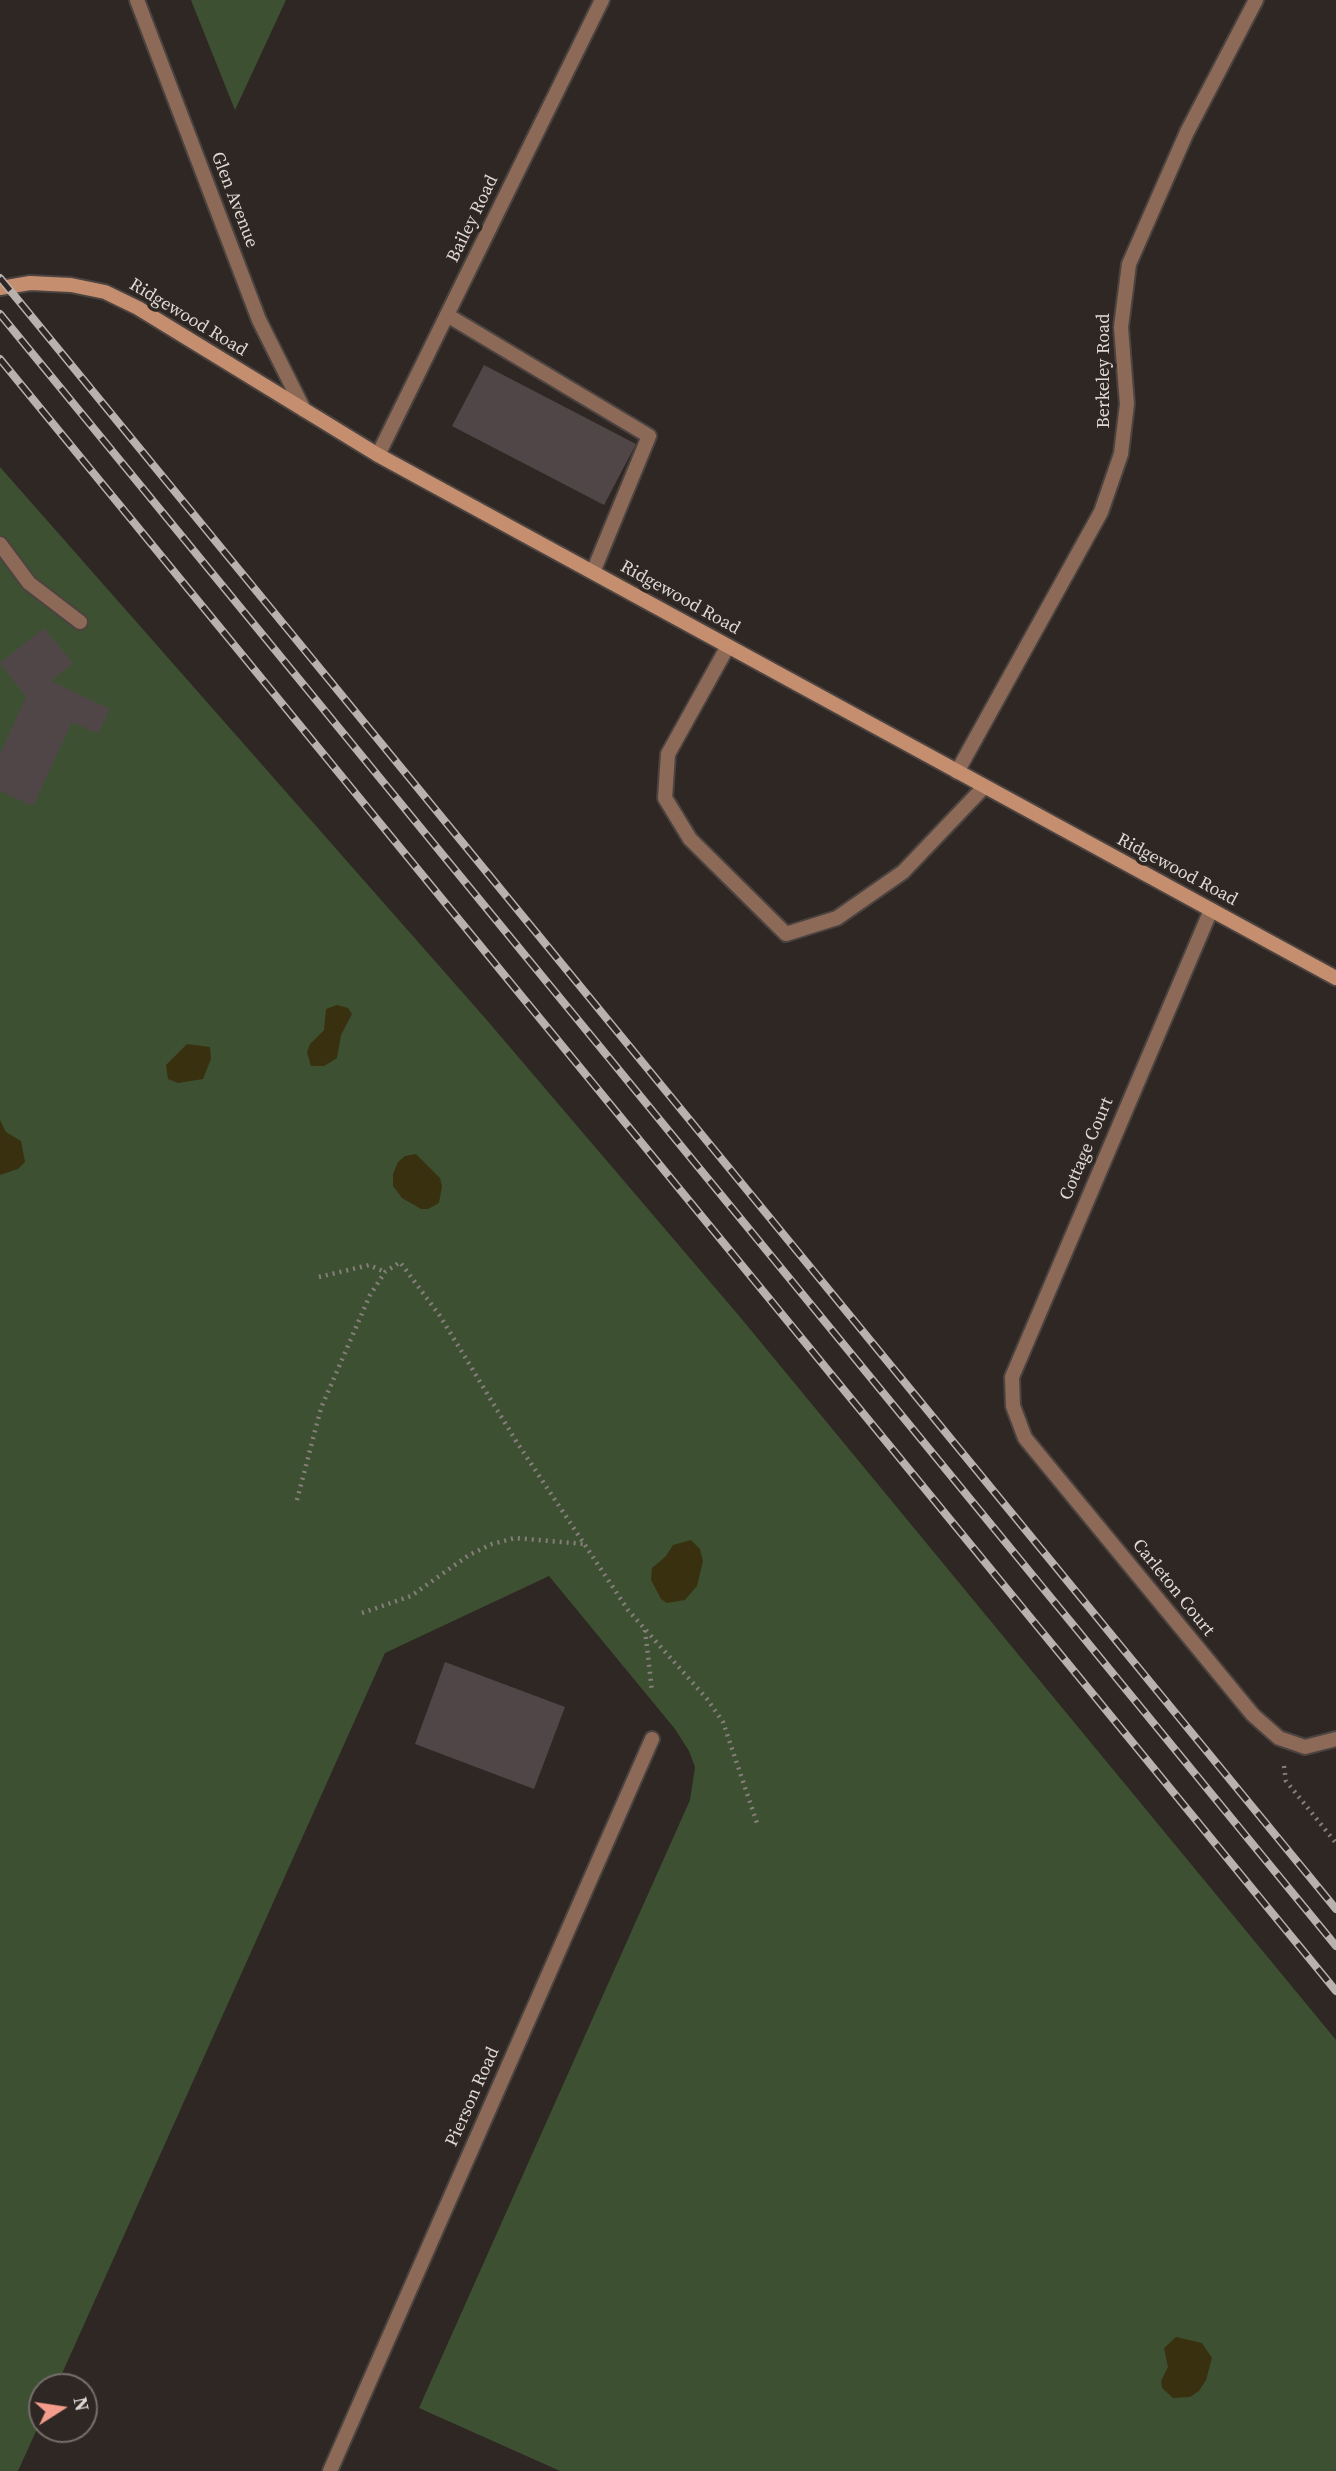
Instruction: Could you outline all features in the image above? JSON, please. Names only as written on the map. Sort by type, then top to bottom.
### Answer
[{"type":"street","name":"Glen Avenue","points":[[137,0],[260,320],[304,410]]},
{"type":"street","name":"Bailey Road","points":[[378,455],[602,0]]},
{"type":"street","name":"Berkeley Road","points":[[957,772],[1101,512],[1123,441],[1126,404],[1121,327],[1129,264],[1187,132],[1256,0]]},
{"type":"street","name":"Ridgewood Road","points":[[0,288],[30,283],[71,285],[105,292],[138,308],[378,455],[1336,978]]},
{"type":"street","points":[[447,315],[649,436],[593,572]]},
{"type":"street","points":[[0,544],[29,583],[79,622]]},
{"type":"street","points":[[728,646],[668,754],[665,798],[691,839],[786,934],[837,918],[903,873],[984,787]]},
{"type":"street","name":"Cottage Court","points":[[1013,1406],[1012,1377],[1211,910]]},
{"type":"street","name":"Carleton Court","points":[[1013,1406],[1025,1438],[1253,1716],[1279,1738],[1305,1747],[1336,1739]]},
{"type":"street","name":"Pierson Road","points":[[330,2471],[652,1739]]},
{"type":"path","points":[[297,1500],[321,1408],[370,1295],[386,1272],[400,1262],[417,1284],[628,1610],[707,1699],[723,1722],[758,1826]]},
{"type":"path","points":[[319,1277],[369,1265],[386,1272]]},
{"type":"path","points":[[362,1613],[411,1596],[469,1555],[492,1544],[515,1538],[585,1544]]},
{"type":"path","points":[[645,1629],[652,1691]]},
{"type":"path","points":[[1279,1738],[1286,1781],[1336,1843]]},
{"type":"green space","points":[[191,0],[286,0],[235,110]]},
{"type":"green space","points":[[0,467],[485,1018],[740,1317],[1336,2040],[1336,2471],[560,2471],[419,2408],[690,1800],[695,1767],[689,1751],[675,1729],[549,1576],[385,1653],[62,2373],[28,2373],[28,2443],[31,2443],[18,2471],[0,2471]]},
{"type":"sand","points":[[337,1005],[348,1008],[352,1014],[341,1035],[337,1058],[324,1066],[311,1066],[307,1052],[310,1044],[324,1030],[326,1009]]},
{"type":"sand","points":[[187,1044],[210,1047],[211,1059],[203,1079],[178,1083],[168,1079],[166,1065]]},
{"type":"sand","points":[[0,1120],[6,1132],[21,1141],[25,1162],[18,1169],[0,1175]]},
{"type":"sand","points":[[416,1154],[440,1178],[442,1186],[439,1203],[428,1209],[421,1209],[402,1198],[393,1186],[393,1174],[398,1162],[405,1156]]},
{"type":"sand","points":[[691,1540],[700,1549],[703,1561],[697,1586],[685,1600],[667,1603],[661,1599],[651,1580],[652,1568],[666,1556],[673,1545]]},
{"type":"sand","points":[[1176,2337],[1202,2343],[1212,2358],[1206,2380],[1199,2391],[1190,2397],[1173,2398],[1162,2388],[1161,2381],[1168,2367],[1164,2348]]},
{"type":"building","points":[[484,365],[636,444],[604,505],[452,426]]},
{"type":"building","points":[[44,628],[73,663],[51,681],[110,709],[98,734],[72,722],[33,806],[0,791],[0,754],[26,697],[0,663]]},
{"type":"building","points":[[445,1662],[565,1707],[534,1789],[415,1744]]},
{"type":"railway","points":[[0,278],[1336,1909]]},
{"type":"railway","points":[[0,314],[1336,1946]]},
{"type":"railway","points":[[0,359],[1336,1991]]}]
